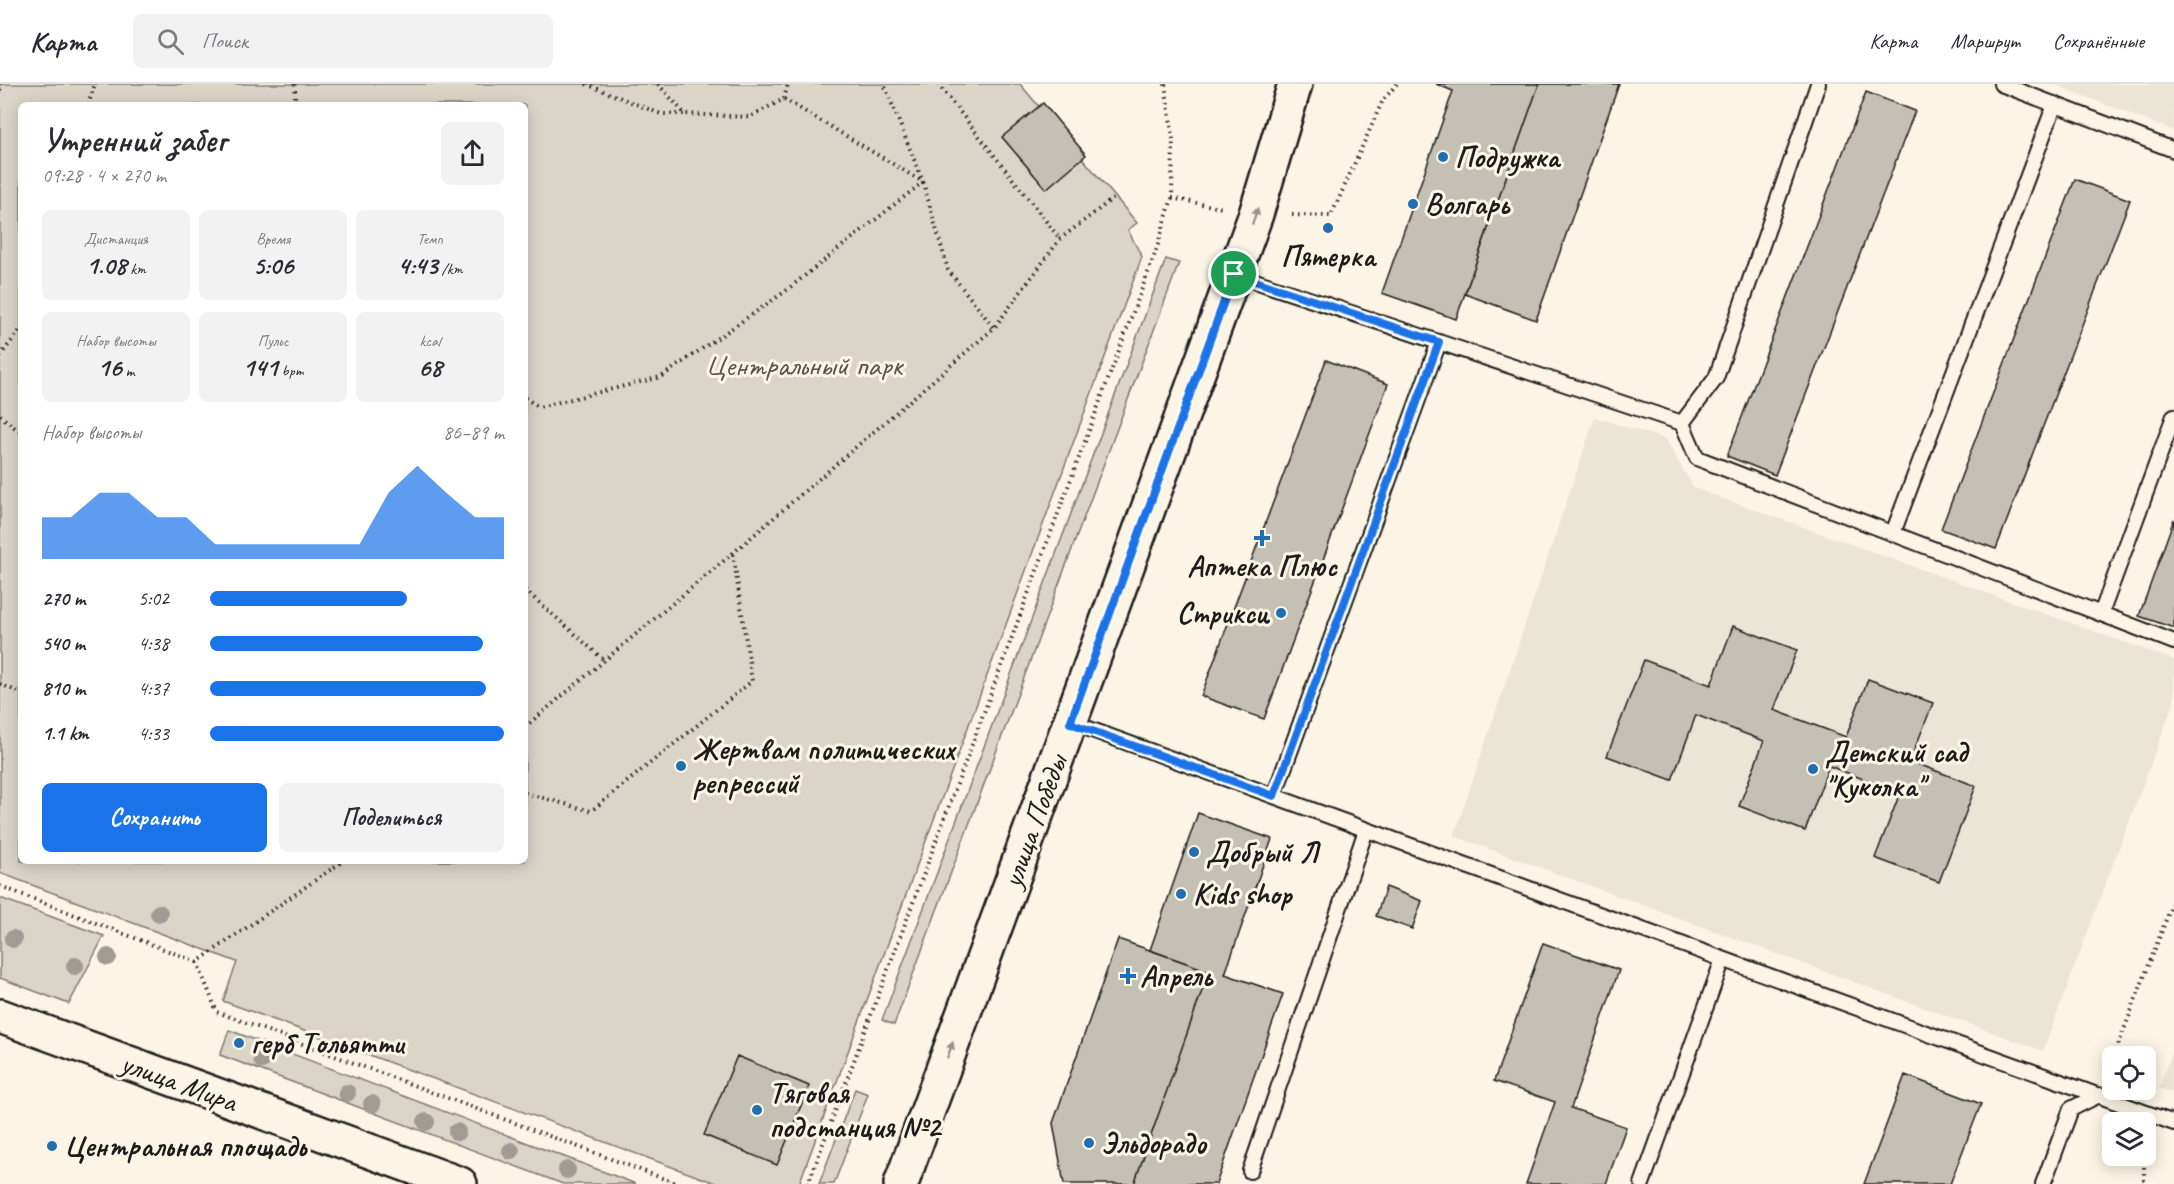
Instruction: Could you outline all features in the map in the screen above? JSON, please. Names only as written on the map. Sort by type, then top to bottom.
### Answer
[{"type":"main road","name":"улица Победы","points":[[901,1184],[1256,214],[1295,84]]},
{"type":"main road","name":"улица Мира","points":[[0,1016],[460,1184]]},
{"type":"lane","points":[[1682,423],[1716,378],[1818,84]]},
{"type":"lane","points":[[2001,84],[2174,150]]},
{"type":"lane","points":[[1893,533],[2055,104]]},
{"type":"lane","points":[[1234,274],[1682,423],[1696,458],[2174,642]]},
{"type":"lane","points":[[1274,796],[1439,342]]},
{"type":"lane","points":[[2101,614],[2174,416]]},
{"type":"lane","points":[[1070,723],[2174,1123]]},
{"type":"lane","points":[[1250,1171],[1366,830]]},
{"type":"lane","points":[[1642,1184],[1723,959]]},
{"type":"lane","points":[[2043,1184],[2071,1109],[2099,1095]]},
{"type":"path","points":[[0,90],[2,84]]},
{"type":"path","points":[[89,102],[95,84]]},
{"type":"path","points":[[295,84],[296,102]]},
{"type":"path","points":[[586,84],[661,114],[749,117],[784,99],[788,84]]},
{"type":"path","points":[[658,84],[685,114]]},
{"type":"path","points":[[884,84],[923,182],[948,270],[994,328]]},
{"type":"path","points":[[938,84],[1060,239]]},
{"type":"path","points":[[808,1184],[1156,251],[1172,198],[1173,139],[1165,84]]},
{"type":"path","points":[[1331,216],[1383,100],[1397,84]]},
{"type":"path","points":[[784,99],[923,182]]},
{"type":"path","points":[[528,400],[539,407],[662,377],[783,293],[923,182]]},
{"type":"path","points":[[528,724],[733,553],[994,328],[1060,239],[1115,197]]},
{"type":"path","points":[[0,356],[18,334]]},
{"type":"path","points":[[0,416],[18,431]]},
{"type":"path","points":[[528,794],[591,811],[752,681],[733,553]]},
{"type":"path","points":[[528,593],[604,660]]},
{"type":"path","points":[[0,684],[18,692]]},
{"type":"path","points":[[197,962],[339,864]]},
{"type":"path","points":[[0,886],[197,962],[217,1012],[678,1184]]},
{"type":"path","points":[[2118,1046],[2174,899]]},
{"type":"path","points":[[2144,1166],[2144,1184]]},
{"type":"shaded area","points":[[2053,84],[2174,84],[2174,131]]},
{"type":"shaded area","name":"Детский сад \"Куколка\"","points":[[1595,417],[1665,439],[1694,488],[2174,660],[2174,702],[2043,1051],[1454,836]]},
{"type":"shaded area","points":[[2174,1047],[2174,1094],[2159,1088]]},
{"type":"green space","name":"Центральный парк","points":[[0,84],[1020,84],[1137,223],[1128,230],[1142,257],[799,1184],[718,1184],[223,1001],[237,962],[0,873]]},
{"type":"green space","points":[[1166,259],[1179,263],[894,1025],[882,1020]]},
{"type":"green space","points":[[0,898],[104,936],[69,1004],[0,978]]},
{"type":"green space","points":[[229,1030],[636,1184],[563,1184],[220,1055]]},
{"type":"green space","points":[[855,1089],[868,1094],[834,1184],[819,1184]]},
{"type":"building","points":[[1436,84],[1539,84],[1456,319],[1382,293],[1453,91]]},
{"type":"building","points":[[1539,84],[1619,84],[1536,320],[1465,294]]},
{"type":"building","points":[[1866,92],[1915,111],[1775,475],[1727,456]]},
{"type":"building","points":[[1043,103],[1086,155],[1046,189],[1002,137]]},
{"type":"building","points":[[2075,179],[2130,200],[1996,549],[1941,529]]},
{"type":"building","points":[[1326,360],[1388,384],[1264,719],[1201,696]]},
{"type":"building","points":[[2174,519],[2174,628],[2139,616]]},
{"type":"building","points":[[1733,626],[1797,650],[1774,710],[1846,737],[1868,679],[1933,703],[1910,761],[1976,786],[1939,882],[1875,858],[1900,793],[1829,766],[1805,831],[1739,806],[1764,741],[1696,715],[1672,780],[1607,756],[1644,660],[1711,685]]},
{"type":"building","points":[[1198,813],[1272,839],[1225,974],[1283,994],[1216,1184],[1134,1184],[1209,971],[1150,950]]},
{"type":"building","points":[[1386,887],[1422,901],[1412,929],[1376,916]]},
{"type":"building","points":[[1118,939],[1209,971],[1134,1184],[1064,1184],[1053,1123]]},
{"type":"building","points":[[1543,943],[1619,970],[1571,1108],[1626,1127],[1606,1184],[1526,1184],[1555,1102],[1494,1081]]},
{"type":"building","name":"Тяговая подстанция №2","points":[[737,1056],[809,1086],[777,1165],[704,1135]]},
{"type":"building","points":[[1905,1075],[1981,1104],[1950,1184],[1864,1184]]},
{"type":"place","name":"Подружка","points":[[1443,157]]},
{"type":"place","name":"Волгарь","points":[[1413,204]]},
{"type":"place","name":"Пятерка","points":[[1328,228]]},
{"type":"place","name":"Аптека Плюс","points":[[1262,538]]},
{"type":"place","name":"Стрикси","points":[[1281,613]]},
{"type":"place","name":"Жертвам политических репрессий","points":[[681,766]]},
{"type":"place","name":"Детский сад \"Куколка\"","points":[[1813,769]]},
{"type":"place","name":"Добрый Л","points":[[1194,852]]},
{"type":"place","name":"Kids shop","points":[[1181,894]]},
{"type":"place","name":"Апрель","points":[[1128,976]]},
{"type":"place","name":"герб Тольятти","points":[[239,1043]]},
{"type":"place","name":"Тяговая подстанция №2","points":[[757,1110]]},
{"type":"place","name":"Эльдорадо","points":[[1089,1143]]},
{"type":"place","name":"Центральная площадь","points":[[52,1146]]},
{"type":"route","points":[[1234,274],[1439,342],[1274,796],[1070,723],[1234,274]]}]
